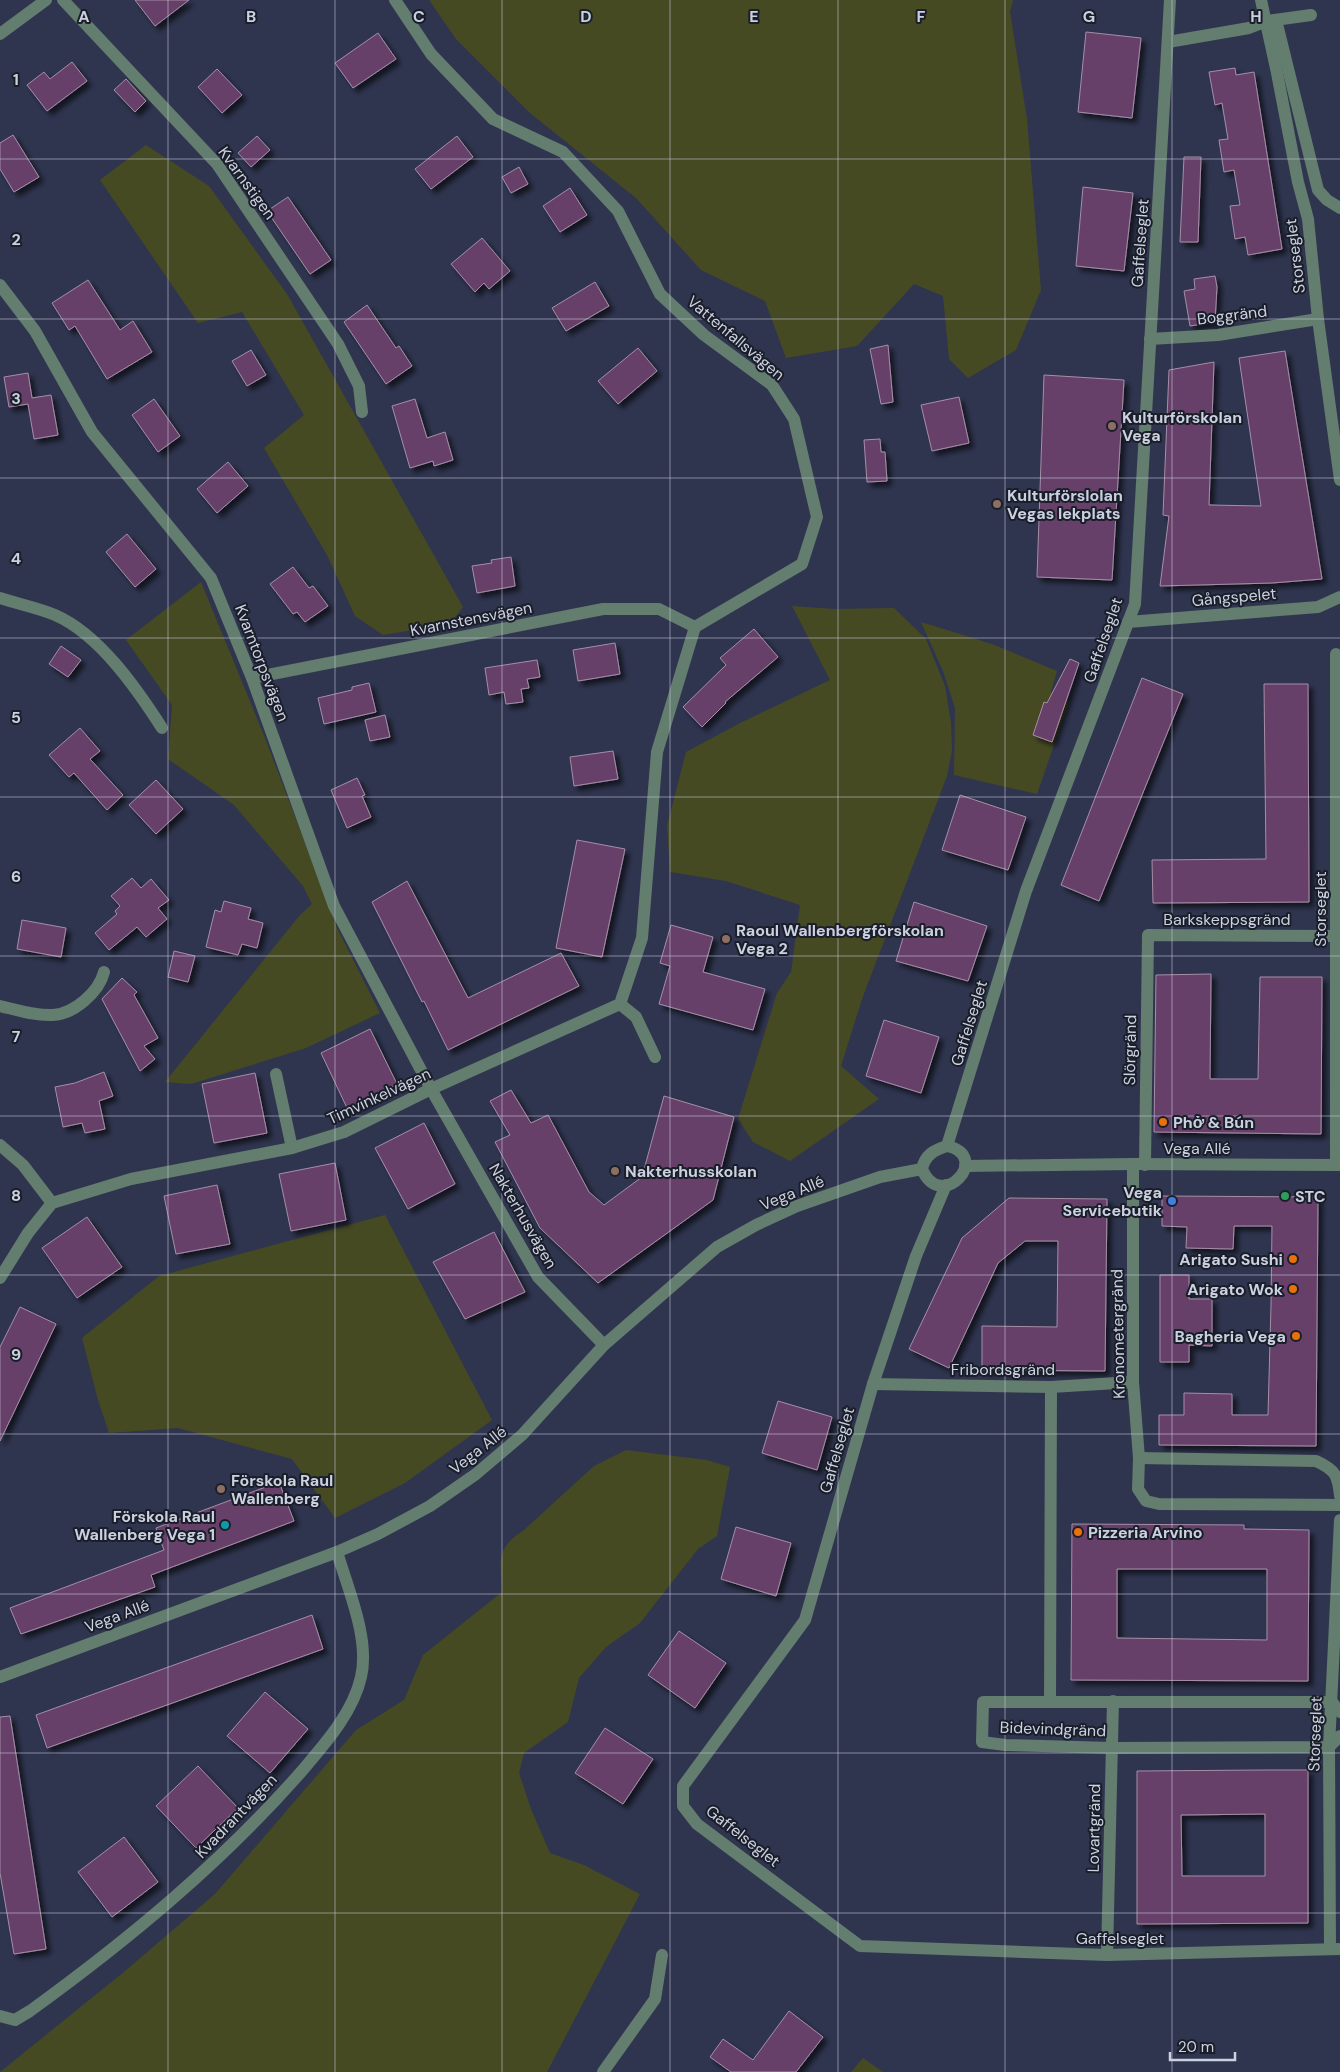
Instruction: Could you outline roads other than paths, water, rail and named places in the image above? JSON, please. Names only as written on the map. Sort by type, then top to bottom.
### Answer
[{"type":"street","points":[[0,34],[46,0]]},
{"type":"street","name":"Kvarnstigen","points":[[63,0],[216,164],[338,344],[358,386],[362,412]]},
{"type":"street","name":"Vattenfallsvägen","points":[[394,0],[431,54],[493,119],[563,152],[618,211],[660,294],[704,336],[772,385],[794,419],[817,518],[802,564],[695,627]]},
{"type":"street","name":"Gaffelseglet","points":[[946,1146],[1026,891],[1135,604],[1170,0]]},
{"type":"street","name":"Storseglet","points":[[1261,0],[1271,21],[1298,182],[1308,219],[1318,319],[1340,480]]},
{"type":"street","points":[[1168,42],[1249,28],[1271,21],[1311,14]]},
{"type":"street","points":[[1271,21],[1318,190],[1327,200],[1340,208]]},
{"type":"street","name":"Kvarntorpsvägen","points":[[0,285],[35,331],[92,432],[211,578],[252,678],[334,906],[431,1089]]},
{"type":"street","name":"Boggränd","points":[[1150,340],[1218,335],[1318,319]]},
{"type":"street","name":"Gångspelet","points":[[1128,622],[1318,606],[1340,597]]},
{"type":"street","points":[[0,598],[56,615],[85,634],[107,653],[162,728]]},
{"type":"street","name":"Kvarnstensvägen","points":[[252,678],[603,609],[659,609],[695,627]]},
{"type":"street","points":[[655,1057],[636,1017],[620,1004],[642,938],[657,752],[695,627]]},
{"type":"street","name":"Storseglet","points":[[1336,654],[1338,1165]]},
{"type":"street","name":"Barkskeppsgränd","points":[[1148,935],[1338,937]]},
{"type":"street","name":"Slörgränd","points":[[1139,1164],[1148,935]]},
{"type":"street","points":[[0,1006],[29,1013],[55,1015],[74,1008],[90,996],[104,972]]},
{"type":"street","name":"Timvinkelvägen","points":[[52,1203],[131,1179],[292,1148],[344,1132],[431,1089],[620,1004]]},
{"type":"street","points":[[276,1074],[292,1148]]},
{"type":"street","name":"Nakterhusvägen","points":[[431,1089],[538,1277],[604,1345]]},
{"type":"street","points":[[0,1145],[23,1166],[52,1203],[28,1233],[0,1278]]},
{"type":"street","points":[[946,1146],[958,1151],[963,1157],[965,1166],[964,1174],[960,1180],[946,1186],[929,1180],[922,1169],[926,1157],[933,1151],[946,1146]]},
{"type":"street","name":"Vega Allé","points":[[965,1166],[1139,1164],[1338,1165]]},
{"type":"street","name":"Kronometergränd","points":[[1139,1164],[1133,1382],[1139,1458],[1138,1489],[1146,1500],[1159,1504],[1340,1505]]},
{"type":"street","name":"Vega Allé","points":[[0,1677],[337,1552],[378,1534],[430,1506],[476,1474],[522,1435],[604,1345],[718,1247],[756,1225],[797,1206],[880,1177],[922,1169]]},
{"type":"street","name":"Gaffelseglet","points":[[946,1186],[916,1256],[873,1384],[804,1620],[683,1786],[683,1806],[697,1824],[860,1946],[1107,1956],[1335,1949]]},
{"type":"street","name":"Fribordsgränd","points":[[873,1384],[1051,1387],[1133,1382]]},
{"type":"street","points":[[1050,1702],[1051,1387]]},
{"type":"street","points":[[1139,1458],[1316,1461],[1329,1467],[1338,1478],[1340,1496]]},
{"type":"street","name":"Storseglet","points":[[1335,1949],[1329,1747],[1336,1707],[1340,1520]]},
{"type":"street","name":"Kvadrantvägen","points":[[0,2016],[15,2020],[30,2011],[169,1903],[213,1864],[280,1796],[333,1731],[351,1703],[361,1677],[363,1650],[356,1616],[337,1552]]},
{"type":"street","name":"Lovartgränd","points":[[1107,1956],[1114,1701]]},
{"type":"street","name":"Bidevindgränd","points":[[1329,1747],[1112,1748],[1005,1745],[982,1742],[983,1702],[1114,1701],[1336,1707]]},
{"type":"street","points":[[1329,1747],[1340,1736]]},
{"type":"street","points":[[603,2072],[655,1999],[662,1955]]},
{"type":"place","name":"Kulturförskolan Vega","points":[[1112,426]]},
{"type":"place","name":"Kulturförslolan Vegas lekplats","points":[[997,504]]},
{"type":"place","name":"Raoul Wallenbergförskolan Vega 2","points":[[726,939]]},
{"type":"place","name":"Phở & Bún","points":[[1163,1122]]},
{"type":"place","name":"Nakterhusskolan","points":[[615,1171]]},
{"type":"place","name":"STC","points":[[1285,1196]]},
{"type":"place","name":"Vega Servicebutik","points":[[1172,1201]]},
{"type":"place","name":"Arigato Sushi","points":[[1293,1259]]},
{"type":"place","name":"Arigato Wok","points":[[1293,1289]]},
{"type":"place","name":"Bagheria Vega","points":[[1296,1336]]},
{"type":"place","name":"Förskola Raul Wallenberg","points":[[221,1489]]},
{"type":"place","name":"Förskola Raul Wallenberg Vega 1","points":[[225,1525]]},
{"type":"place","name":"Pizzeria Arvino","points":[[1078,1532]]}]
